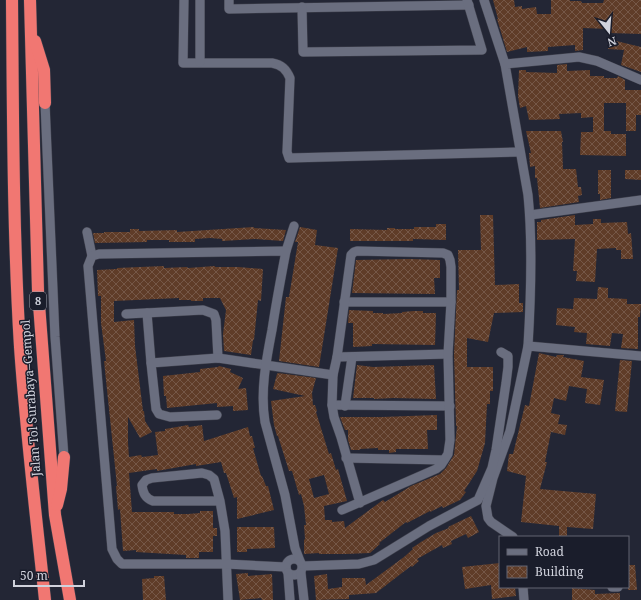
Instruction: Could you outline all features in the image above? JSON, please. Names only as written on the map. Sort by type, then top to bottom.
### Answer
[{"type":"highway","name":"Jalan Tol Surabaya–Gempol","points":[[12,0],[13,172],[20,347],[45,600]]},
{"type":"highway","name":"Jalan Tol Surabaya–Gempol","points":[[30,0],[38,291],[54,515],[70,600]]},
{"type":"highway","points":[[30,29],[44,70],[45,103]]},
{"type":"highway","points":[[54,515],[61,489],[64,457]]},
{"type":"street","points":[[184,0],[183,63],[272,63],[279,64],[286,70],[290,78],[287,152],[289,158],[520,152]]},
{"type":"street","points":[[200,0],[200,62]]},
{"type":"street","points":[[229,0],[229,9],[468,2],[482,50],[303,52],[302,8]]},
{"type":"street","points":[[484,0],[506,64],[530,215],[531,284],[528,346],[510,431],[489,492],[486,506],[488,518],[491,522],[512,536]]},
{"type":"street","points":[[506,64],[579,57],[597,61],[641,80]]},
{"type":"street","points":[[45,103],[55,337],[64,457]]},
{"type":"street","points":[[530,215],[641,200]]},
{"type":"street","points":[[294,226],[286,251],[266,365],[263,410],[285,495],[294,548],[302,567],[304,600]]},
{"type":"street","points":[[87,232],[92,256],[88,266],[112,549],[117,560],[122,564],[226,564],[287,567]]},
{"type":"street","points":[[92,256],[99,254],[286,251]]},
{"type":"street","points":[[342,510],[360,503],[436,469],[448,454],[450,446],[448,354],[451,302],[451,267],[448,255],[443,253],[357,251],[351,255],[337,357],[333,374],[332,405],[334,417],[360,503]]},
{"type":"street","points":[[344,302],[451,302]]},
{"type":"street","points":[[126,314],[203,310],[214,314],[216,320],[218,358]]},
{"type":"street","points":[[147,313],[156,410],[159,414],[170,417],[217,415]]},
{"type":"street","points":[[528,346],[641,356]]},
{"type":"street","points":[[287,567],[294,559],[302,567],[359,564],[374,560],[429,526],[478,500],[492,468],[502,417],[508,356],[500,352]]},
{"type":"street","points":[[337,357],[448,354]]},
{"type":"street","points":[[345,406],[352,357]]},
{"type":"street","points":[[151,363],[218,358],[333,374]]},
{"type":"street","points":[[332,405],[450,406]]},
{"type":"street","points":[[346,458],[444,460]]},
{"type":"street","points":[[220,501],[153,501],[147,499],[143,492],[142,484],[146,480],[152,478],[202,473],[209,475],[214,479],[220,501],[225,531],[228,600]]},
{"type":"street","points":[[290,600],[287,567],[294,548]]},
{"type":"street","points":[[287,567],[293,576],[299,575],[302,567]]},
{"type":"street","points":[[523,588],[524,600]]},
{"type":"building","points":[[493,0],[514,0],[515,7],[522,6],[522,9],[536,7],[537,14],[551,14],[551,0],[581,1],[582,3],[603,3],[604,0],[641,0],[641,34],[609,33],[609,29],[583,28],[583,50],[575,51],[575,45],[548,47],[548,51],[527,52],[527,47],[507,52]]},
{"type":"building","points":[[608,39],[641,47],[641,72],[621,65],[624,50],[608,49]]},
{"type":"building","points":[[567,64],[567,71],[590,70],[590,76],[604,76],[604,78],[617,78],[618,76],[625,80],[625,90],[641,90],[641,115],[636,115],[636,131],[626,131],[626,103],[604,103],[604,131],[611,131],[611,134],[626,134],[626,156],[580,155],[581,132],[593,132],[593,117],[581,118],[581,113],[559,114],[560,119],[529,120],[526,106],[520,108],[518,96],[519,70],[526,70],[526,72],[557,73],[557,65]]},
{"type":"building","points":[[526,131],[561,131],[563,142],[563,169],[576,169],[578,187],[581,187],[582,195],[578,196],[579,202],[540,208],[537,178],[535,178],[535,166],[530,167],[529,153],[531,153]]},
{"type":"building","points":[[598,170],[611,170],[611,198],[600,200],[600,194],[598,194]]},
{"type":"building","points":[[625,170],[641,170],[641,180],[625,179]]},
{"type":"building","points":[[480,215],[493,215],[495,285],[519,284],[519,303],[523,303],[523,312],[494,313],[488,342],[467,338],[467,367],[493,367],[493,391],[490,391],[490,404],[487,404],[485,443],[477,471],[464,491],[466,492],[460,500],[443,508],[442,506],[430,511],[407,523],[406,522],[379,543],[380,544],[370,553],[304,554],[304,525],[306,525],[304,506],[301,494],[299,495],[292,471],[289,471],[277,436],[271,401],[305,396],[273,389],[277,374],[316,378],[312,393],[313,405],[315,405],[317,411],[316,412],[329,454],[331,453],[336,470],[338,469],[347,501],[324,506],[325,520],[332,520],[332,522],[344,521],[345,528],[383,500],[385,502],[411,486],[440,474],[446,468],[454,455],[457,426],[454,354],[457,290],[459,290],[458,250],[481,250]],"holes":[[[324,475],[329,494],[314,498],[309,479]]]},
{"type":"building","points":[[575,215],[575,225],[593,224],[593,219],[601,219],[601,223],[627,222],[628,234],[631,233],[633,259],[621,259],[621,250],[616,250],[616,248],[597,249],[595,282],[576,281],[577,271],[573,271],[575,239],[537,240],[537,222],[541,222],[541,220]]},
{"type":"building","points":[[436,224],[446,224],[446,240],[413,239],[413,241],[350,241],[350,229],[414,229],[414,227],[436,227]]},
{"type":"building","points":[[254,227],[286,230],[283,241],[255,239],[222,241],[222,239],[210,238],[195,239],[195,242],[147,240],[147,242],[95,243],[93,233],[130,232],[130,229],[139,229],[139,231],[177,230],[177,232]]},
{"type":"building","points":[[300,227],[317,230],[315,245],[338,248],[319,367],[279,361],[286,297],[289,297],[298,242],[295,242]]},
{"type":"building","points":[[356,260],[440,260],[440,278],[434,278],[435,294],[352,293]]},
{"type":"building","points":[[164,266],[164,268],[215,266],[263,269],[261,301],[258,300],[251,355],[224,351],[223,334],[226,310],[220,298],[203,298],[203,301],[179,300],[179,298],[114,301],[114,322],[134,320],[135,346],[143,411],[145,421],[152,432],[140,438],[128,417],[129,457],[158,455],[155,432],[188,425],[189,427],[202,425],[204,441],[248,427],[250,436],[252,436],[255,448],[253,448],[261,476],[266,486],[268,486],[274,510],[237,519],[237,497],[234,498],[221,462],[196,466],[196,464],[157,471],[157,469],[129,473],[132,512],[174,512],[174,514],[188,514],[200,513],[200,511],[213,511],[213,528],[217,528],[217,536],[213,536],[213,552],[199,552],[199,558],[186,558],[186,555],[136,552],[136,550],[123,551],[120,509],[118,510],[117,486],[104,361],[106,361],[101,323],[101,296],[98,296],[97,270]]},
{"type":"building","points":[[598,287],[608,288],[608,298],[627,299],[627,304],[641,304],[640,317],[638,317],[638,349],[621,348],[623,334],[612,333],[610,346],[586,344],[587,333],[574,332],[575,327],[556,325],[557,308],[573,309],[574,298],[597,299]]},
{"type":"building","points":[[349,310],[373,311],[373,313],[383,314],[414,311],[436,313],[435,345],[372,344],[372,346],[353,347],[353,323],[348,323]]},
{"type":"building","points":[[539,353],[556,357],[557,355],[564,355],[563,357],[584,361],[581,377],[604,380],[600,405],[585,403],[587,389],[569,386],[566,401],[554,398],[551,413],[560,415],[558,424],[567,425],[565,435],[551,432],[545,462],[547,462],[540,489],[596,494],[593,529],[567,527],[567,536],[559,536],[559,526],[521,522],[526,476],[507,471],[509,454],[513,454],[525,405],[529,406]]},
{"type":"building","points":[[620,360],[632,361],[627,412],[615,411]]},
{"type":"building","points":[[357,365],[373,367],[434,365],[436,399],[353,398]]},
{"type":"building","points":[[219,366],[231,369],[230,372],[243,378],[238,389],[246,388],[248,410],[233,411],[233,406],[217,407],[217,403],[167,408],[166,396],[164,396],[163,376],[200,372],[200,369]]},
{"type":"building","points":[[437,415],[437,430],[427,430],[428,449],[396,449],[396,452],[389,453],[389,450],[378,450],[378,448],[351,450],[348,440],[348,430],[345,430],[340,417],[382,417]]},
{"type":"building","points":[[471,516],[479,532],[468,538],[466,534],[451,541],[452,544],[443,548],[442,545],[417,559],[419,561],[412,567],[411,566],[376,593],[349,595],[349,599],[316,600],[314,576],[327,574],[328,589],[342,587],[342,578],[365,578],[366,585],[404,557],[413,549],[412,548],[421,542]]},
{"type":"building","points":[[237,527],[274,527],[275,548],[247,549],[247,552],[237,552]]},
{"type":"building","points":[[499,563],[499,588],[515,588],[516,596],[492,599],[491,585],[465,589],[462,567]]},
{"type":"building","points":[[629,565],[635,565],[637,590],[628,590]]},
{"type":"building","points":[[248,573],[248,576],[272,574],[273,600],[262,600],[261,598],[240,600],[236,574]]},
{"type":"building","points":[[154,576],[164,576],[166,600],[143,600],[142,579],[154,578]]},
{"type":"building","points":[[572,588],[595,590],[595,594],[620,593],[620,600],[572,600]]}]
